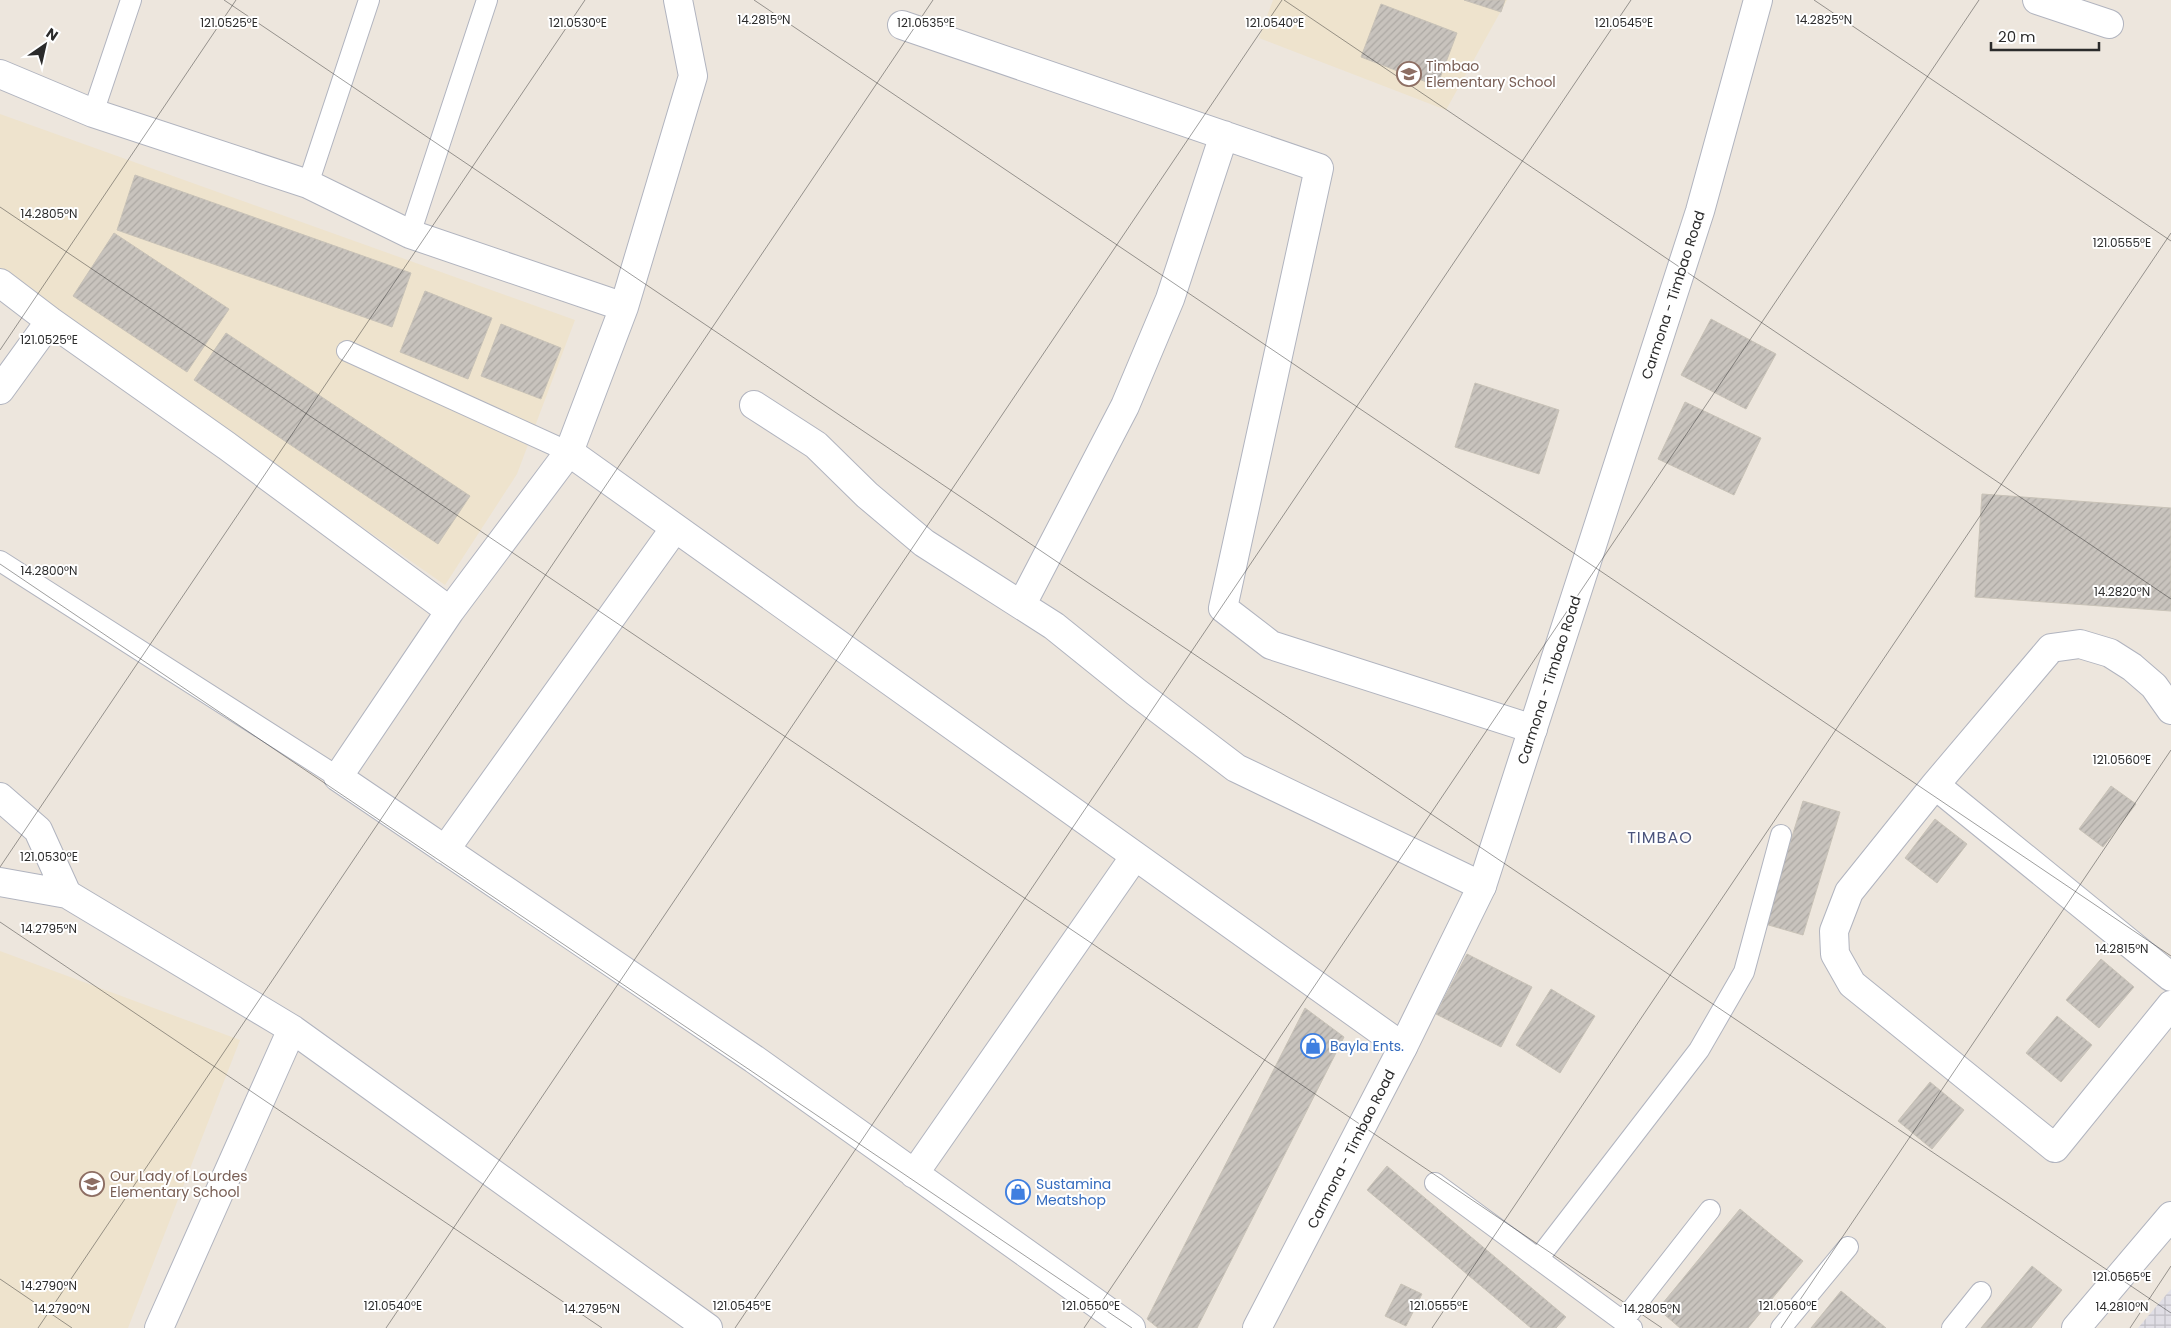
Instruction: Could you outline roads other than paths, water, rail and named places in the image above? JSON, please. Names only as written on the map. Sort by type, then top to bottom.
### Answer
[{"type":"street","points":[[678,0],[693,76],[624,307],[569,452],[450,611],[338,777],[754,1059],[1131,1328]]},
{"type":"street","name":"Carmona - Timbao Road","points":[[1258,1328],[1403,1047],[1482,886],[1700,211],[1758,0]]},
{"type":"street","points":[[2037,0],[2109,24]]},
{"type":"street","points":[[902,25],[1319,168],[1223,608],[1272,645],[1533,729]]},
{"type":"street","points":[[0,74],[93,113],[308,184],[410,234],[624,307]]},
{"type":"street","points":[[1022,604],[1125,406],[1170,299],[1224,135]]},
{"type":"street","points":[[0,283],[50,321],[227,446],[450,611]]},
{"type":"street","points":[[0,390],[50,321]]},
{"type":"street","points":[[754,405],[816,446],[867,495],[924,543],[1054,626],[1136,692],[1236,768],[1482,886]]},
{"type":"street","points":[[569,452],[1403,1047]]},
{"type":"street","points":[[445,850],[675,528]]},
{"type":"street","points":[[2166,698],[2132,667],[2110,653],[2080,644],[2051,648],[1935,784],[1849,892],[1834,931],[1835,954],[1852,984],[2055,1148],[2171,1005]]},
{"type":"street","points":[[1935,784],[2171,977]]},
{"type":"street","points":[[0,797],[38,830],[67,894]]},
{"type":"street","points":[[914,1174],[1135,856]]},
{"type":"street","points":[[0,882],[67,894],[292,1029],[708,1328]]},
{"type":"street","points":[[159,1328],[292,1029]]},
{"type":"street","points":[[2076,1328],[2171,1216]]},
{"type":"lane","points":[[93,113],[130,0]]},
{"type":"lane","points":[[308,184],[369,0]]},
{"type":"lane","points":[[410,234],[487,0]]},
{"type":"lane","points":[[347,351],[569,452]]},
{"type":"lane","points":[[0,561],[338,777]]},
{"type":"lane","points":[[1538,1258],[1699,1050],[1739,981],[1744,972],[1781,835]]},
{"type":"lane","points":[[1435,1183],[1628,1324],[1710,1210]]},
{"type":"lane","points":[[1781,1328],[1848,1248]]},
{"type":"lane","points":[[1952,1328],[1981,1292]]},
{"type":"place","name":"Timbao Elementary School","points":[[1409,74]]},
{"type":"place","name":"Bayla Ents.","points":[[1313,1046]]},
{"type":"place","name":"Our Lady of Lourdes Elementary School","points":[[92,1184]]},
{"type":"place","name":"Sustamina Meatshop","points":[[1018,1192]]},
{"type":"district","name":"TIMBAO","points":[[1660,837]]}]
